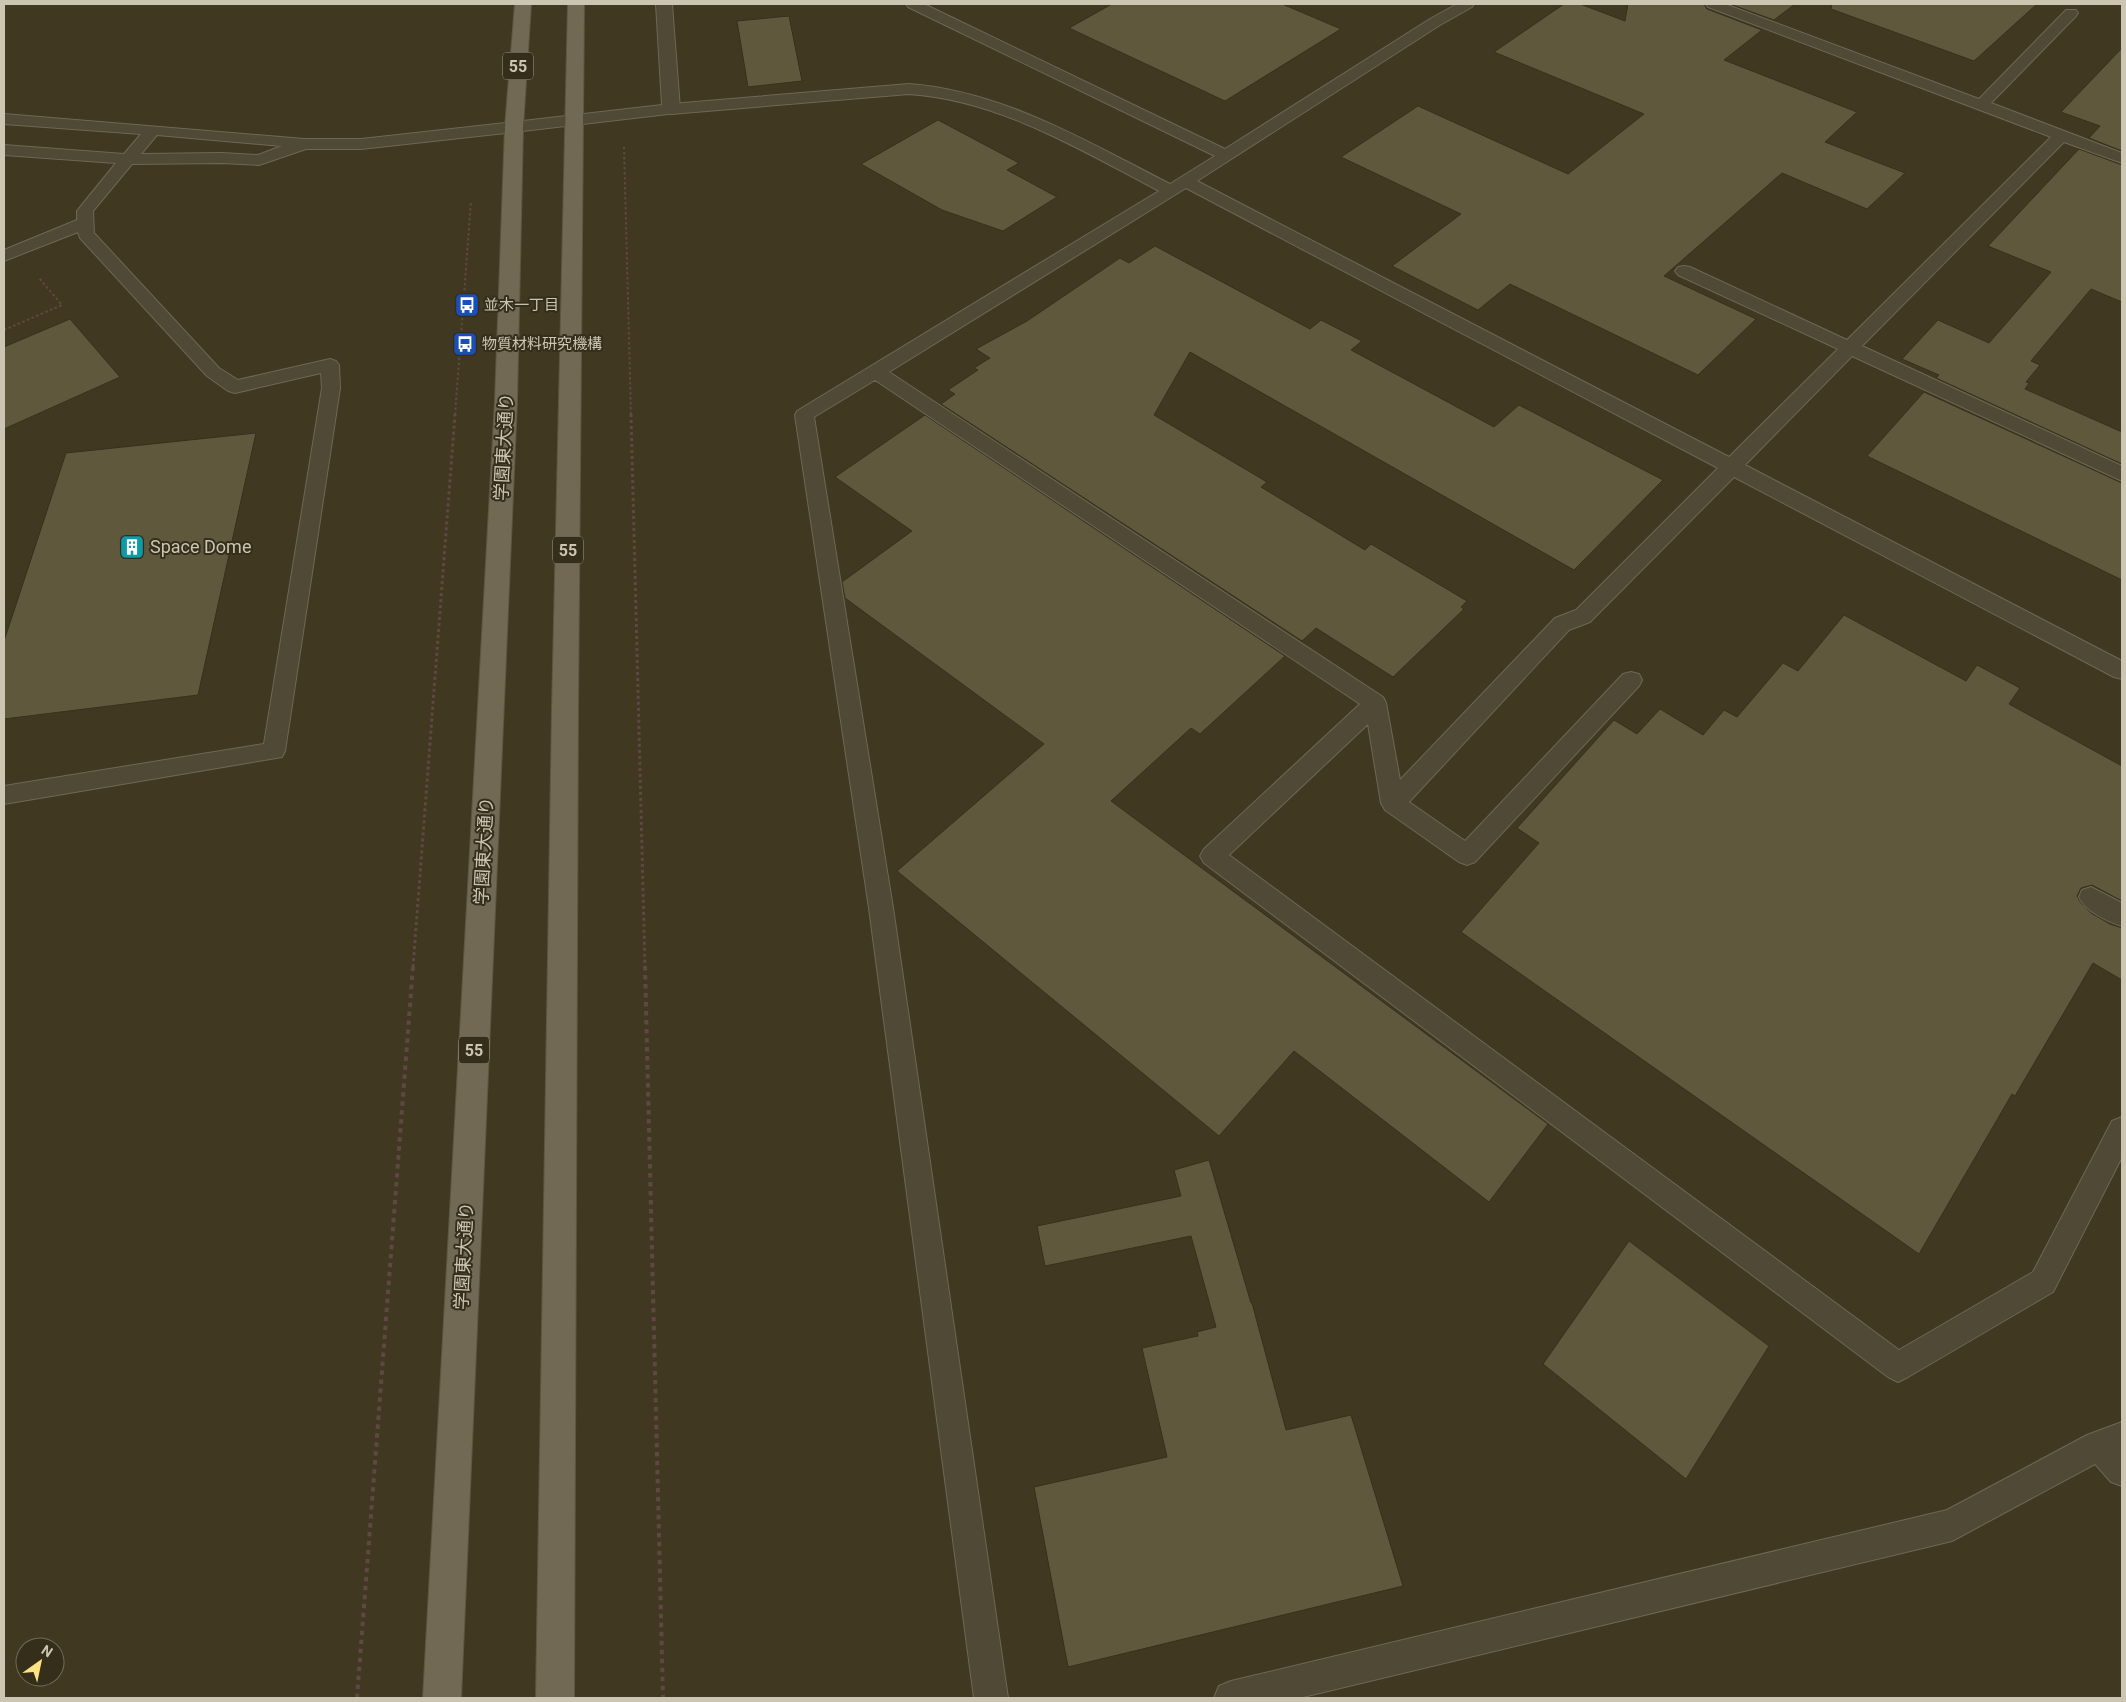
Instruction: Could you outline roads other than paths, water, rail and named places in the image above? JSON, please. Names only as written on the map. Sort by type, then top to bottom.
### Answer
[{"type":"main road","name":"学園東大通り","points":[[442,1698],[506,401],[514,127],[523,4]]},
{"type":"main road","name":"55","points":[[555,1698],[565,709],[576,4]]},
{"type":"street","points":[[514,127],[671,109],[664,4]]},
{"type":"lane","points":[[914,4],[1227,156]]},
{"type":"lane","points":[[991,1698],[881,908],[804,415],[1179,186],[1435,22],[1467,4]]},
{"type":"lane","points":[[1713,4],[2122,158]]},
{"type":"lane","points":[[1981,105],[2071,13]]},
{"type":"lane","points":[[671,109],[909,89],[945,93],[1013,114],[1054,130],[1179,186],[1732,467],[2122,671]]},
{"type":"lane","points":[[4,119],[304,144],[361,144],[514,127]]},
{"type":"lane","points":[[4,795],[274,751],[331,388],[330,365],[235,387],[212,372],[86,234],[84,223],[85,211],[153,130]]},
{"type":"lane","points":[[1392,804],[1562,624],[1583,616],[2062,135]]},
{"type":"lane","points":[[4,150],[128,159],[222,158],[259,160],[304,144]]},
{"type":"lane","points":[[4,256],[84,223]]},
{"type":"lane","points":[[1684,271],[2122,474]]},
{"type":"lane","points":[[875,371],[1375,703],[1392,804],[1467,855],[1631,680]]},
{"type":"lane","points":[[1375,703],[1212,856],[1898,1367],[2043,1282],[2122,1130]]},
{"type":"lane","points":[[2091,897],[2122,916]]},
{"type":"lane","points":[[1231,1698],[1952,1525],[2110,1441],[2122,1471]]},
{"type":"place","name":"並木一丁目","points":[[467,305]]},
{"type":"place","name":"物質材料研究機構","points":[[465,344]]},
{"type":"place","name":"Space Dome","points":[[132,547]]}]
